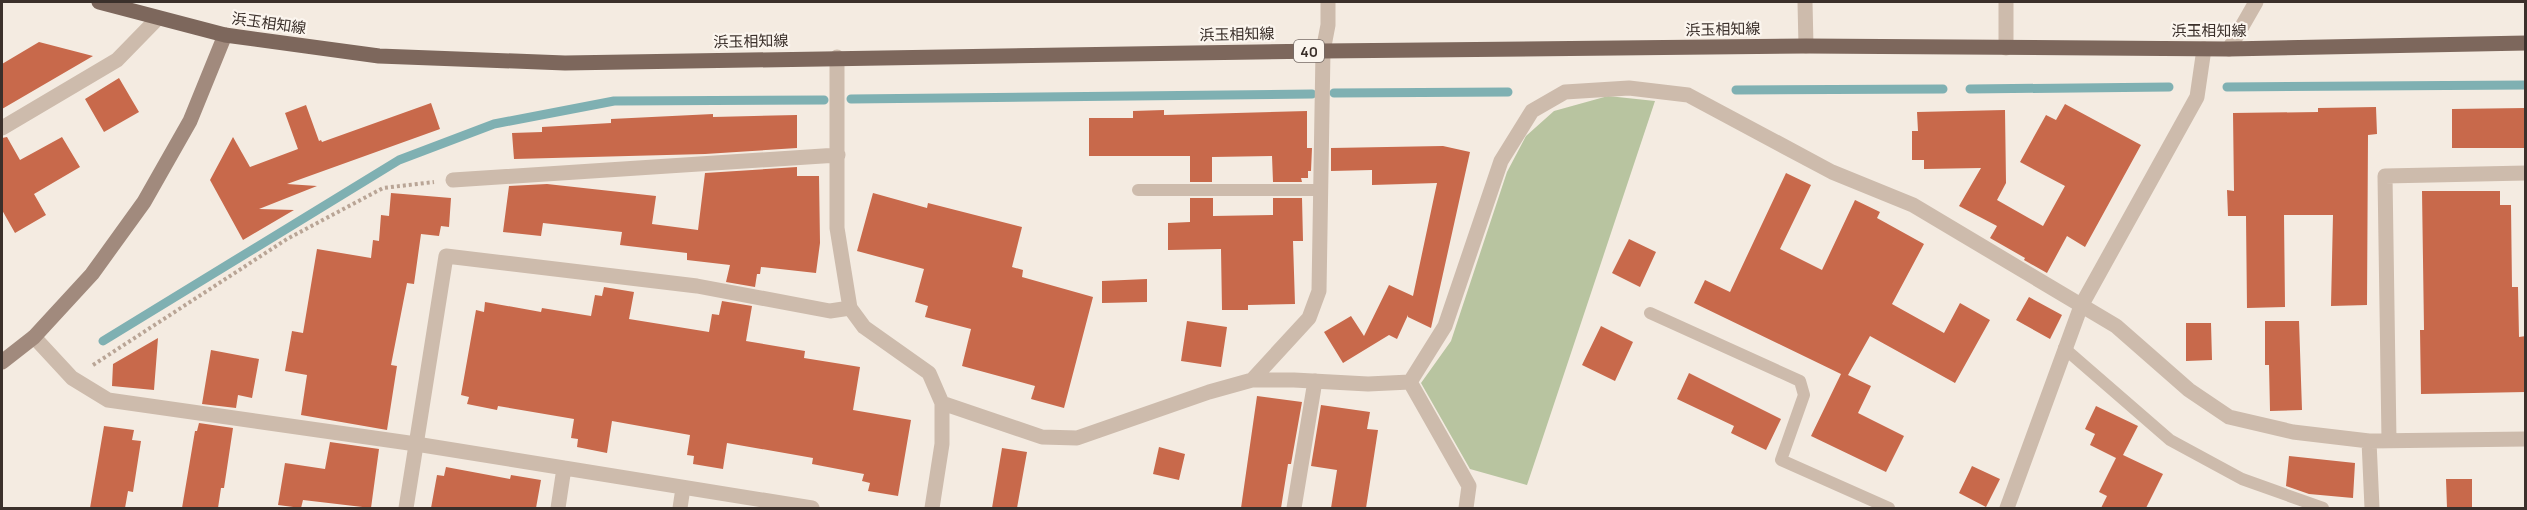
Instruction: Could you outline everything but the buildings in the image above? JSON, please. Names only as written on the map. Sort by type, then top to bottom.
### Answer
[{"type":"main road","name":"浜玉相知線","points":[[99,2],[225,35],[379,56],[565,63],[837,57],[1806,46],[2229,49],[2526,43]]},
{"type":"street","points":[[1252,380],[1309,318],[1319,291],[1323,51],[1328,25],[1328,2]]},
{"type":"street","points":[[1805,2],[1806,46]]},
{"type":"street","points":[[2006,2],[2006,48]]},
{"type":"street","points":[[2229,49],[2256,2]]},
{"type":"street","points":[[2,128],[117,60],[158,18]]},
{"type":"street","points":[[2,362],[34,337],[92,274],[144,202],[190,121],[225,35]]},
{"type":"street","points":[[2007,508],[2081,306],[2197,97],[2204,49]]},
{"type":"street","points":[[837,57],[837,228],[850,308],[864,327],[929,373],[942,403],[942,444],[932,508]]},
{"type":"street","points":[[1410,382],[1445,327],[1502,161],[1532,111],[1565,92],[1629,88],[1688,95],[1832,172],[1913,205],[2116,326],[2189,390],[2229,417],[2293,432],[2369,441],[2526,439]]},
{"type":"street","points":[[453,180],[838,156]]},
{"type":"street","points":[[2389,440],[2385,176],[2526,173]]},
{"type":"street","points":[[406,508],[447,256],[697,286],[831,311],[850,308]]},
{"type":"street","points":[[34,337],[72,378],[108,400],[416,444],[807,508]]},
{"type":"street","points":[[942,403],[1042,437],[1077,438],[1209,392],[1252,380],[1368,384],[1410,382]]},
{"type":"street","points":[[1294,508],[1315,381]]},
{"type":"street","points":[[1410,382],[1469,486],[1466,508]]},
{"type":"street","points":[[2369,441],[2372,508]]},
{"type":"street","points":[[558,508],[564,468]]},
{"type":"street","points":[[680,508],[683,488]]},
{"type":"lane","points":[[1138,189],[1321,190]]},
{"type":"lane","points":[[1650,313],[1800,381],[1804,395],[1781,460],[1889,508]]},
{"type":"lane","points":[[2064,348],[2170,440],[2242,479],[2323,508]]},
{"type":"path","points":[[72,378],[287,238],[383,188],[453,180]]},
{"type":"green space","points":[[1608,96],[1655,101],[1527,485],[1470,469],[1421,383],[1451,341],[1507,172],[1526,136],[1554,111]]},
{"type":"waterway","points":[[2227,87],[2526,85]]},
{"type":"waterway","points":[[1970,89],[2169,87]]},
{"type":"waterway","points":[[1736,90],[1943,89]]},
{"type":"waterway","points":[[1334,93],[1508,92]]},
{"type":"waterway","points":[[851,99],[1312,94]]},
{"type":"waterway","points":[[103,341],[399,160],[494,124],[614,101],[824,100]]}]
